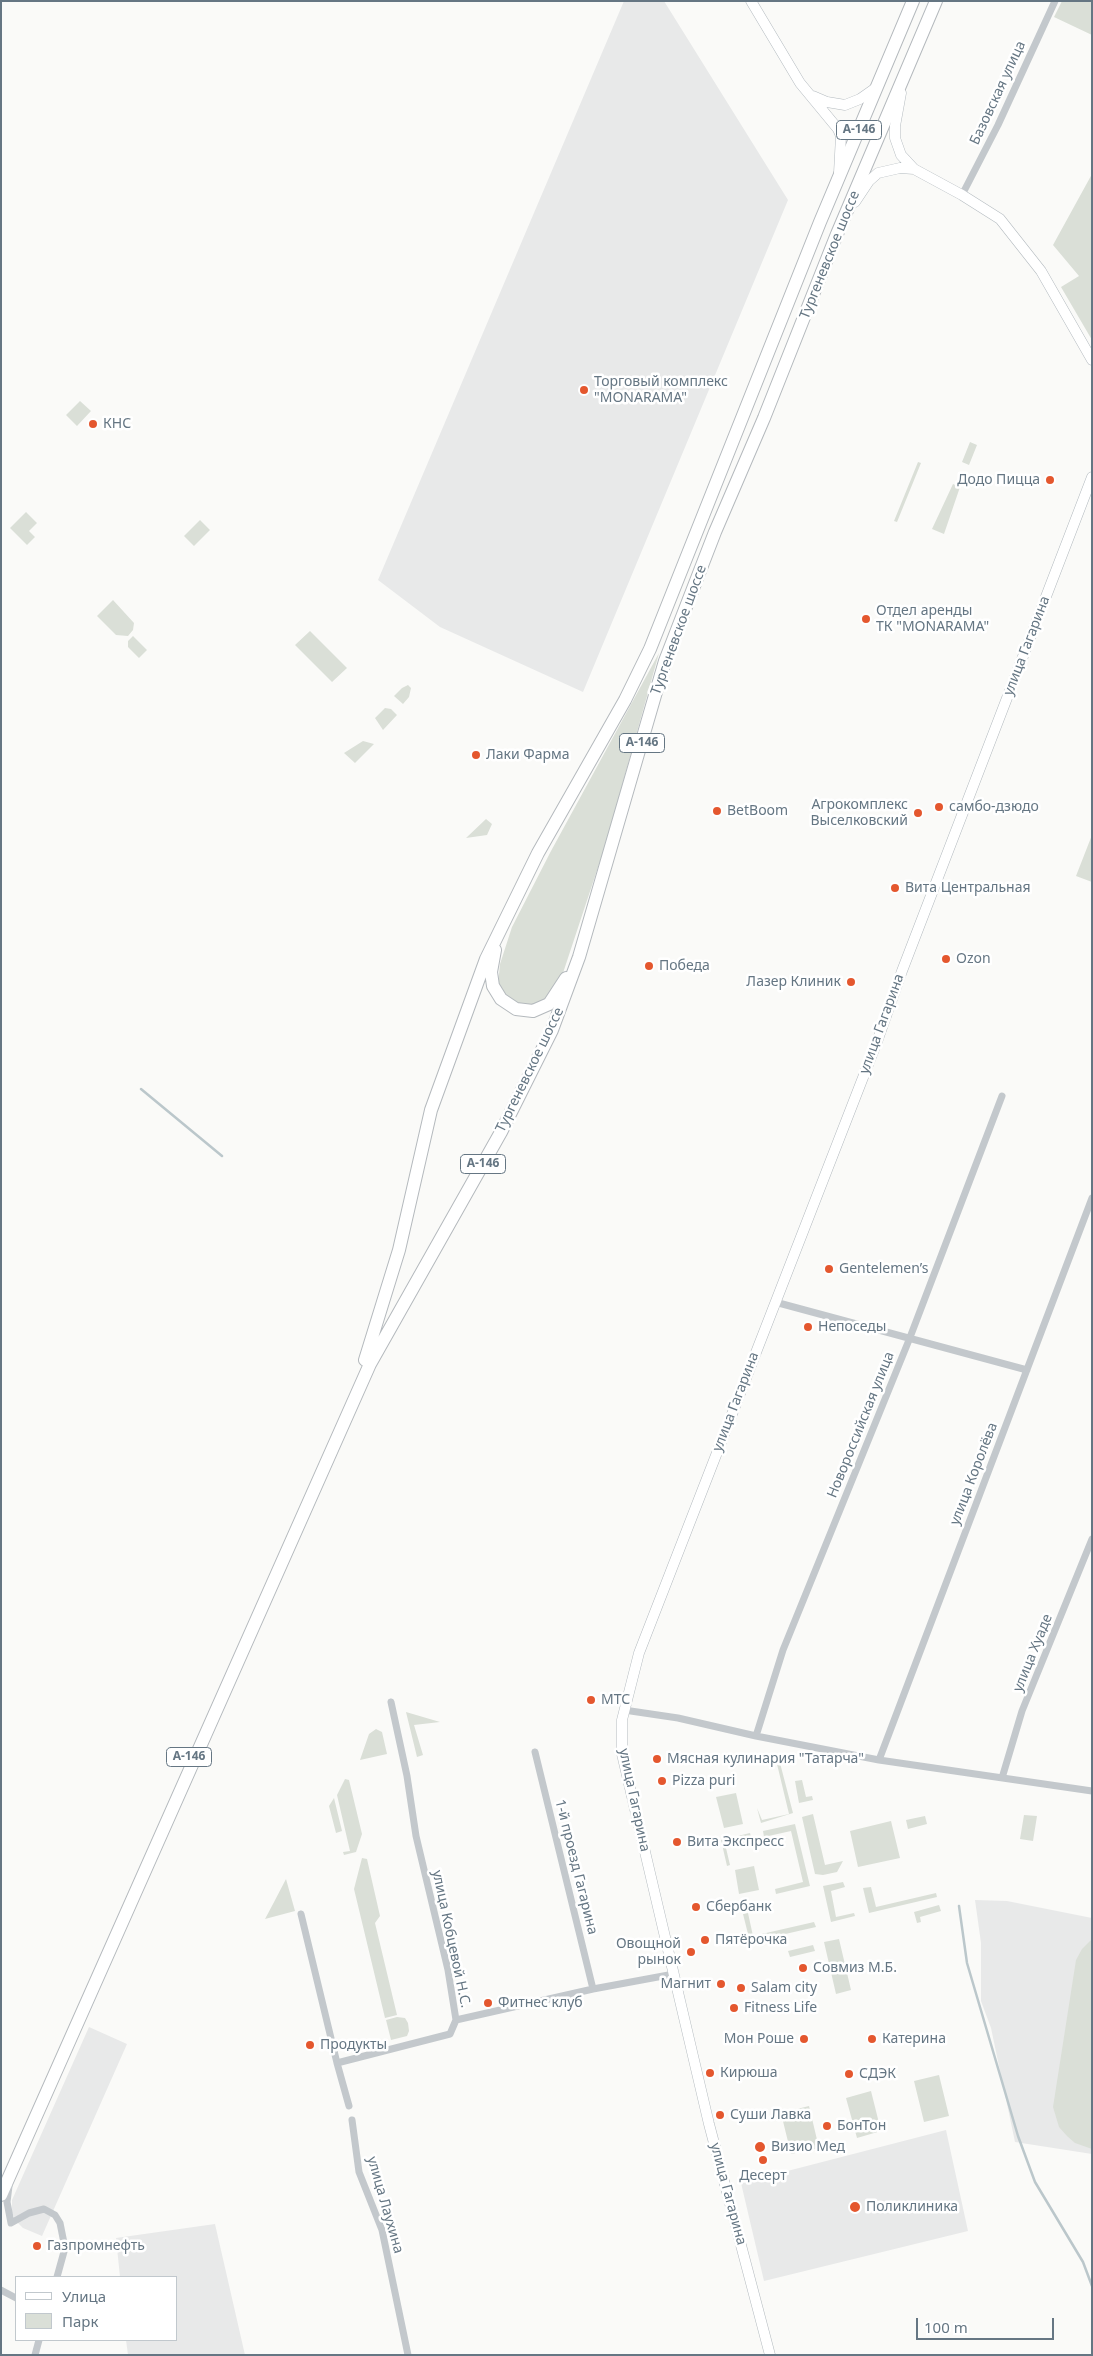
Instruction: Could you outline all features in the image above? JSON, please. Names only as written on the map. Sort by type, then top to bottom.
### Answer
[{"type":"highway","name":"Тургеневское шоссе","points":[[367,1362],[399,1250],[431,1110],[462,1021],[498,932],[538,853],[625,700],[650,649],[839,178],[913,1]]},
{"type":"highway","name":"Тургеневское шоссе","points":[[367,1362],[501,1132],[552,1030],[579,957],[665,660],[715,532],[764,418],[837,234],[936,1]]},
{"type":"highway","name":"А-146","points":[[498,932],[491,972],[493,986],[501,999],[516,1010],[533,1011],[549,1004],[579,957]]},
{"type":"highway","name":"А-146","points":[[1,2196],[6,2178],[367,1362]]},
{"type":"street","points":[[751,1],[793,71],[838,129],[841,136],[839,178]]},
{"type":"street","name":"Базовская улица","points":[[962,195],[998,125],[1055,1]]},
{"type":"street","points":[[903,82],[895,126],[901,155],[914,169],[962,195],[1000,219],[1012,232],[1052,289],[1092,360]]},
{"type":"street","points":[[810,94],[827,102],[845,105],[860,99],[877,87]]},
{"type":"street","points":[[837,234],[860,194],[878,173],[900,168],[914,169]]},
{"type":"street","name":"улица Гагарина","points":[[770,2355],[721,2172],[622,1754],[620,1736],[624,1710],[639,1653],[1092,477]]},
{"type":"street","name":"Новороссийская улица","points":[[756,1736],[784,1650],[909,1340],[1002,1096]]},
{"type":"street","name":"улица Королёва","points":[[879,1760],[1092,1198]]},
{"type":"street","points":[[775,1302],[909,1340],[1027,1370]]},
{"type":"street","name":"улица Хуаде","points":[[1002,1778],[1022,1712],[1092,1539]]},
{"type":"street","name":"улица Кобцевой Н.С.","points":[[337,2063],[450,2034],[456,2020],[448,1970],[416,1836],[407,1776],[391,1702]]},
{"type":"street","points":[[624,1710],[678,1718],[756,1736],[879,1760],[1092,1791]]},
{"type":"street","name":"1-й проезд Гагарина","points":[[535,1752],[593,1989]]},
{"type":"street","points":[[301,1914],[349,2106]]},
{"type":"street","points":[[456,2020],[593,1989],[674,1974]]},
{"type":"street","name":"улица Лаухина","points":[[352,2120],[359,2172],[382,2230],[408,2355]]},
{"type":"street","points":[[6,2178],[7,2202],[11,2223],[29,2213],[44,2209],[55,2215],[60,2223],[65,2248],[57,2276]]},
{"type":"street","points":[[1,2290],[15,2297]]},
{"type":"street","points":[[35,2355],[39,2341]]},
{"type":"shaded area","name":"Торговый комплекс \"MONARAMA\"","points":[[624,1],[664,1],[788,200],[583,692],[440,627],[378,580]]},
{"type":"shaded area","points":[[975,1900],[1007,1901],[1092,1918],[1092,2154],[1015,2142],[991,2028],[981,2001],[981,1943]]},
{"type":"shaded area","points":[[89,2027],[127,2044],[42,2236],[23,2228],[17,2222],[12,2213],[12,2200]]},
{"type":"shaded area","name":"Поликлиника","points":[[946,2130],[968,2231],[764,2281],[741,2183]]},
{"type":"shaded area","points":[[215,2224],[245,2355],[128,2355],[126,2341],[178,2341],[178,2276],[120,2276],[116,2238]]},
{"type":"green space","points":[[1062,1],[1092,1],[1092,35],[1054,17]]},
{"type":"green space","points":[[1092,174],[1092,340],[1061,287],[1079,276],[1053,245]]},
{"type":"green space","points":[[80,401],[91,411],[77,426],[66,415]]},
{"type":"green space","points":[[970,442],[977,445],[969,465],[962,462]]},
{"type":"green space","points":[[918,462],[921,463],[897,522],[894,521]]},
{"type":"green space","points":[[953,484],[960,487],[944,534],[932,529]]},
{"type":"green space","points":[[26,512],[37,523],[29,531],[35,537],[27,545],[10,528]]},
{"type":"green space","points":[[200,520],[210,530],[194,546],[184,536]]},
{"type":"green space","points":[[113,600],[134,623],[133,630],[128,636],[116,635],[97,616]]},
{"type":"green space","points":[[310,631],[347,668],[332,682],[295,645]]},
{"type":"green space","points":[[133,636],[147,650],[139,658],[128,647],[128,641]]},
{"type":"green space","points":[[659,653],[606,843],[563,973],[544,1000],[532,1006],[517,1005],[504,996],[498,984],[500,964],[512,927],[551,851]]},
{"type":"green space","points":[[408,685],[411,688],[409,697],[403,704],[394,696]]},
{"type":"green space","points":[[385,708],[391,709],[397,715],[383,730],[375,718]]},
{"type":"green space","points":[[363,741],[374,744],[355,763],[344,753]]},
{"type":"green space","points":[[486,819],[492,824],[487,835],[466,838]]},
{"type":"green space","points":[[1092,835],[1092,882],[1076,876]]},
{"type":"green space","points":[[406,1712],[440,1722],[414,1725],[423,1755],[417,1757]]},
{"type":"green space","points":[[376,1729],[382,1732],[387,1754],[360,1760],[369,1734]]},
{"type":"green space","points":[[780,1763],[793,1813],[761,1823],[757,1808],[762,1820],[789,1814],[777,1764]]},
{"type":"green space","points":[[345,1779],[349,1780],[362,1834],[356,1852],[344,1855],[343,1852],[350,1851],[337,1795]]},
{"type":"green space","points":[[802,1780],[806,1797],[812,1796],[813,1800],[799,1803],[795,1781]]},
{"type":"green space","points":[[736,1793],[743,1824],[724,1828],[716,1797]]},
{"type":"green space","points":[[334,1798],[342,1831],[336,1833],[329,1806]]},
{"type":"green space","points":[[813,1814],[825,1865],[843,1861],[837,1872],[823,1875],[815,1874],[802,1817]]},
{"type":"green space","points":[[1024,1815],[1037,1816],[1033,1841],[1020,1839]]},
{"type":"green space","points":[[925,1816],[927,1824],[908,1829],[906,1820]]},
{"type":"green space","points":[[891,1821],[900,1858],[858,1867],[850,1831]]},
{"type":"green space","points":[[795,1824],[810,1886],[776,1894],[775,1889],[803,1882],[791,1831],[764,1837],[763,1831]]},
{"type":"green space","points":[[750,1833],[752,1841],[726,1848],[730,1865],[727,1866],[721,1840]]},
{"type":"green space","points":[[362,1858],[367,1859],[380,1916],[375,1923],[397,2015],[385,2018],[354,1889]]},
{"type":"green space","points":[[754,1866],[759,1890],[739,1894],[735,1870]]},
{"type":"green space","points":[[286,1879],[295,1911],[265,1919],[273,1904]]},
{"type":"green space","points":[[843,1882],[845,1887],[831,1891],[836,1917],[854,1913],[855,1916],[831,1922],[823,1886]]},
{"type":"green space","points":[[871,1887],[876,1907],[936,1893],[937,1897],[869,1913],[863,1888]]},
{"type":"green space","points":[[939,1905],[941,1911],[920,1917],[921,1922],[917,1923],[914,1912]]},
{"type":"green space","points":[[748,1913],[753,1936],[814,1922],[816,1927],[750,1942],[743,1914]]},
{"type":"green space","points":[[839,1939],[851,1990],[836,1994],[824,1942]]},
{"type":"green space","points":[[1092,1939],[1092,2149],[1075,2143],[1067,2136],[1059,2127],[1053,2107],[1076,1960],[1082,1949]]},
{"type":"green space","points":[[813,1945],[815,1951],[790,1957],[788,1951]]},
{"type":"green space","points":[[397,2017],[405,2018],[409,2031],[407,2036],[391,2040],[386,2020]]},
{"type":"green space","points":[[939,2075],[949,2116],[924,2122],[914,2081]]},
{"type":"green space","points":[[871,2091],[881,2131],[857,2138],[846,2098]]},
{"type":"green space","points":[[809,2106],[819,2148],[791,2154],[781,2113]]},
{"type":"waterway","points":[[141,1089],[222,1156]]},
{"type":"waterway","points":[[959,1906],[967,1963],[1018,2136],[1035,2182],[1083,2262],[1092,2286]]},
{"type":"place","name":"Торговый комплекс \"MONARAMA\"","points":[[584,390]]},
{"type":"place","name":"КНС","points":[[93,424]]},
{"type":"place","name":"Додо Пицца","points":[[1050,480]]},
{"type":"place","name":"Отдел аренды ТК \"MONARAMA\"","points":[[866,619]]},
{"type":"place","name":"Лаки Фарма","points":[[476,755]]},
{"type":"place","name":"самбо-дзюдо","points":[[939,807]]},
{"type":"place","name":"BetBoom","points":[[717,811]]},
{"type":"place","name":"Агрокомплекс Выселковский","points":[[918,813]]},
{"type":"place","name":"Вита Центральная","points":[[895,888]]},
{"type":"place","name":"Ozon","points":[[946,959]]},
{"type":"place","name":"Победа","points":[[649,966]]},
{"type":"place","name":"Лазер Клиник","points":[[851,982]]},
{"type":"place","name":"Gentelemen’s","points":[[829,1269]]},
{"type":"place","name":"Непоседы","points":[[808,1327]]},
{"type":"place","name":"МТС","points":[[591,1700]]},
{"type":"place","name":"Мясная кулинария \"Татарча\"","points":[[657,1759]]},
{"type":"place","name":"Pizza puri","points":[[662,1781]]},
{"type":"place","name":"Вита Экспресс","points":[[677,1842]]},
{"type":"place","name":"Сбербанк","points":[[696,1907]]},
{"type":"place","name":"Пятёрочка","points":[[705,1940]]},
{"type":"place","name":"Овощной рынок","points":[[691,1952]]},
{"type":"place","name":"Совмиз М.Б.","points":[[803,1968]]},
{"type":"place","name":"Магнит","points":[[721,1984]]},
{"type":"place","name":"Salam city","points":[[741,1988]]},
{"type":"place","name":"Фитнес клуб","points":[[488,2003]]},
{"type":"place","name":"Fitness Life","points":[[734,2008]]},
{"type":"place","name":"Мон Роше","points":[[804,2039]]},
{"type":"place","name":"Катерина","points":[[872,2039]]},
{"type":"place","name":"Продукты","points":[[310,2045]]},
{"type":"place","name":"Кирюша","points":[[710,2073]]},
{"type":"place","name":"СДЭК","points":[[849,2074]]},
{"type":"place","name":"Суши Лавка","points":[[720,2115]]},
{"type":"place","name":"БонТон","points":[[827,2126]]},
{"type":"place","name":"Визио Мед","points":[[760,2147]]},
{"type":"place","name":"Десерт","points":[[763,2160]]},
{"type":"place","name":"Поликлиника","points":[[855,2207]]},
{"type":"place","name":"Газпромнефть","points":[[37,2246]]}]
